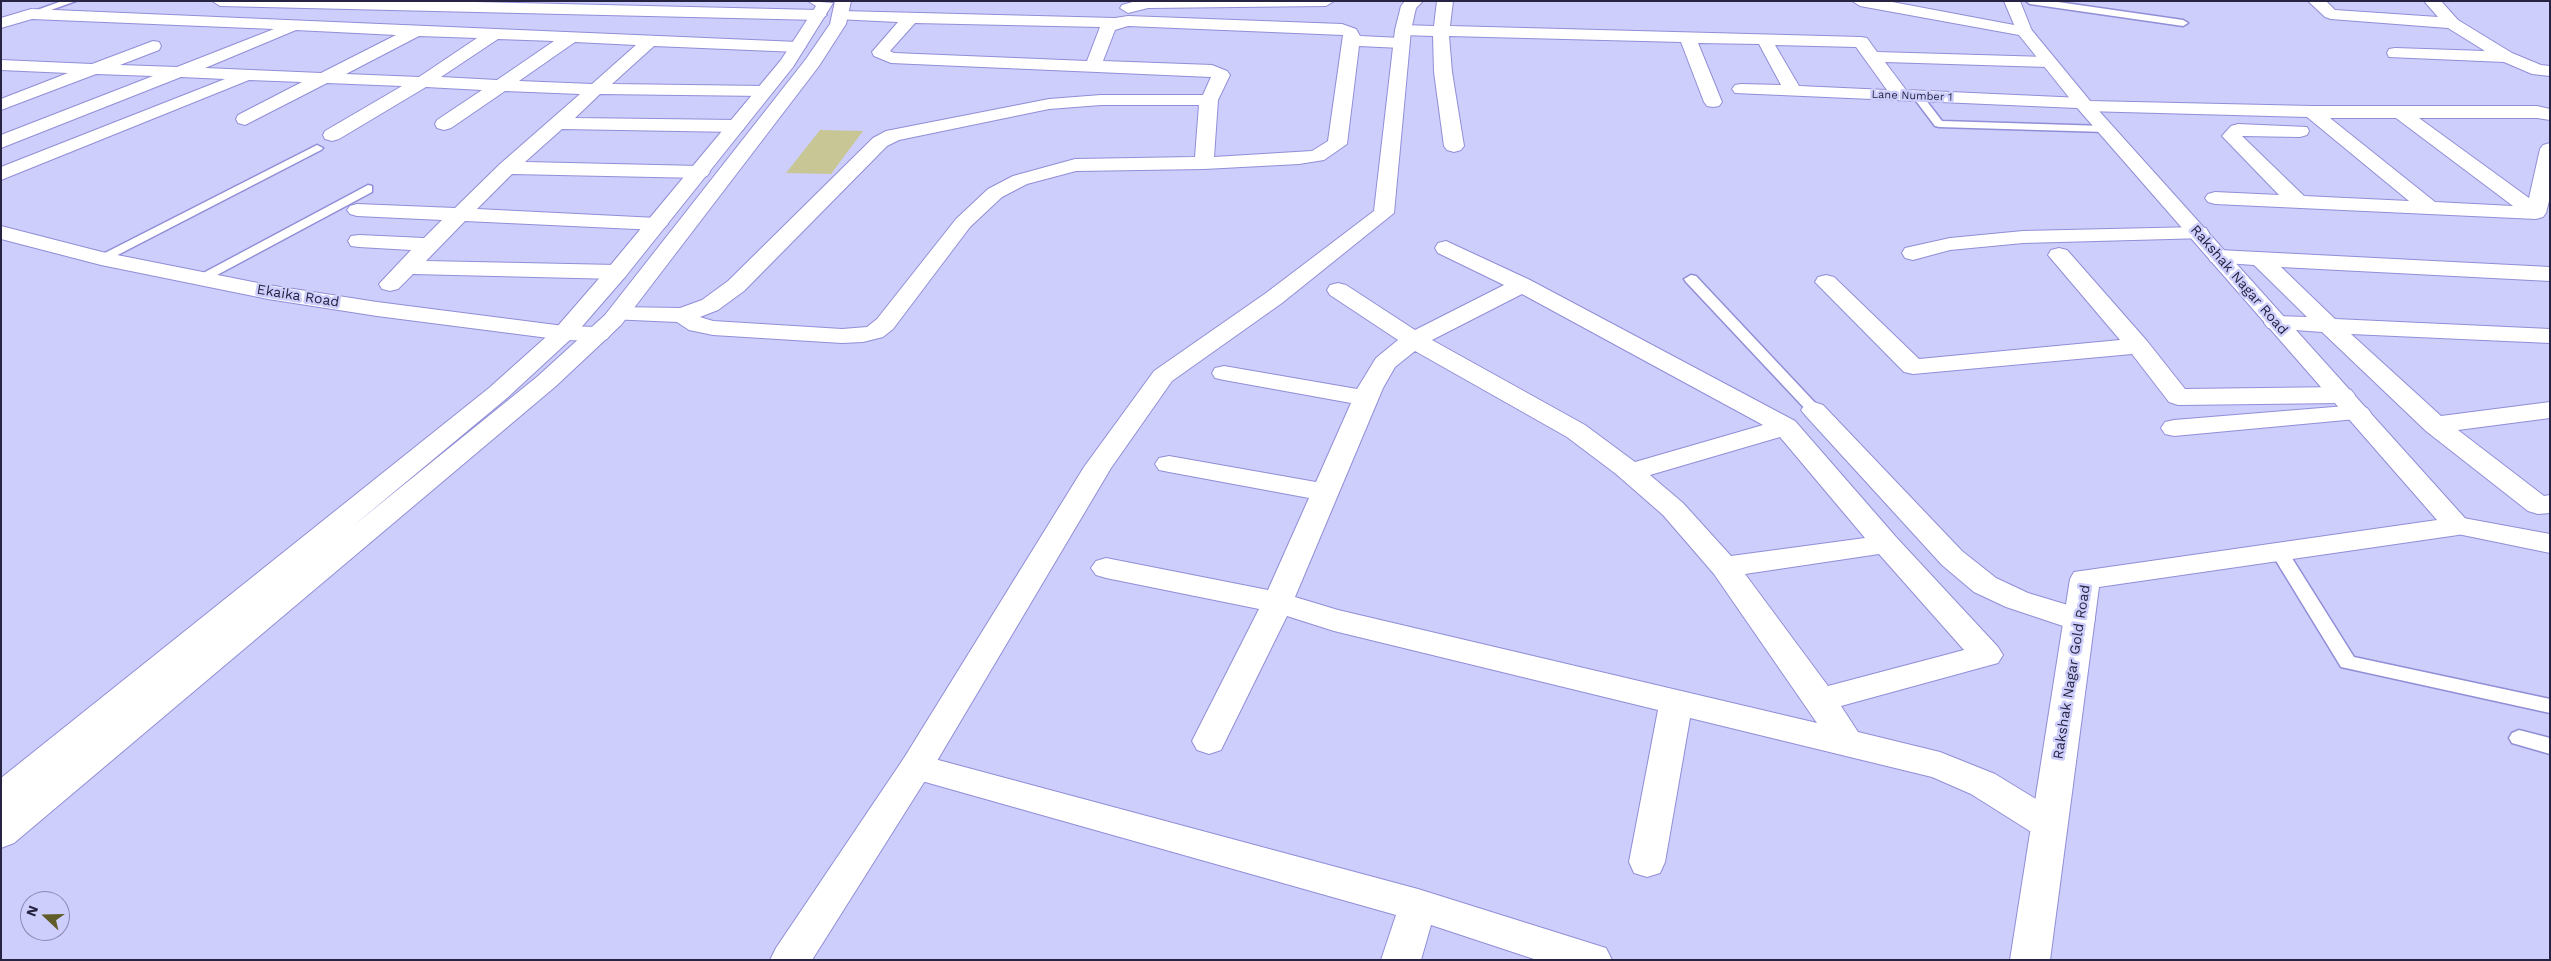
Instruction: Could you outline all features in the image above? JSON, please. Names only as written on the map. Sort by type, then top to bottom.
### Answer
[{"type":"street","points":[[220,2],[1117,11],[1148,3],[1326,1]]},
{"type":"street","points":[[790,960],[916,767],[1098,467],[1163,376],[1274,298],[1384,213],[1402,36],[1409,6],[1415,1]]},
{"type":"street","points":[[1445,1],[1441,31],[1443,72],[1454,146]]},
{"type":"street","points":[[1860,1],[2024,31]]},
{"type":"street","name":"Rakshak Nagar Road","points":[[2012,1],[2024,31],[2047,62],[2276,323],[2458,526]]},
{"type":"street","points":[[2316,1],[2331,14],[2452,22]]},
{"type":"street","points":[[2432,1],[2452,22],[2506,57],[2538,70],[2550,71]]},
{"type":"street","points":[[683,316],[697,325],[713,328],[842,336],[875,332],[885,324],[963,222],[980,205],[996,193],[1020,180],[1075,164],[1204,163],[1317,156],[1336,144],[1352,41],[1350,32],[1336,28],[912,16],[831,7]]},
{"type":"street","points":[[1,798],[498,393],[564,333],[700,172],[764,91],[784,58],[831,7]]},
{"type":"street","points":[[1,833],[539,387],[599,334],[618,314],[809,68],[831,7]]},
{"type":"street","points":[[1,23],[31,14],[650,40],[784,58]]},
{"type":"street","points":[[912,16],[880,52],[891,58],[1212,70],[1221,75],[1209,100],[1204,163]]},
{"type":"street","points":[[1093,66],[1108,28],[1115,23]]},
{"type":"street","points":[[1,142],[299,25]]},
{"type":"street","points":[[245,119],[416,30]]},
{"type":"street","points":[[1352,41],[1441,31],[1765,41],[1861,42],[1909,96]]},
{"type":"street","points":[[332,134],[421,83],[494,34]]},
{"type":"street","points":[[444,124],[572,37]]},
{"type":"street","points":[[1688,38],[1713,102]]},
{"type":"street","points":[[390,284],[409,267],[456,216],[507,168],[650,40]]},
{"type":"street","points":[[1765,41],[1794,91]]},
{"type":"street","points":[[1,105],[153,46]]},
{"type":"street","points":[[2395,53],[2506,57]]},
{"type":"street","points":[[1873,57],[2047,62]]},
{"type":"street","points":[[629,59],[659,60]]},
{"type":"street","points":[[3,66],[500,86],[764,91]]},
{"type":"street","points":[[1,174],[252,75]]},
{"type":"street","name":"Lane Number 1","points":[[1741,89],[2084,105],[2312,112],[2536,112],[2550,115]]},
{"type":"street","points":[[618,314],[683,316],[710,305],[736,286],[880,142],[893,135],[1049,104],[1101,100],[1209,100]]},
{"type":"street","points":[[2312,112],[2430,208]]},
{"type":"street","points":[[2400,112],[2536,213]]},
{"type":"street","points":[[557,124],[736,126]]},
{"type":"street","points":[[2298,202],[2230,136],[2238,130],[2336,132]]},
{"type":"street","points":[[2536,213],[2550,149]]},
{"type":"street","points":[[507,168],[700,172]]},
{"type":"street","points":[[2215,198],[2536,213]]},
{"type":"street","points":[[356,210],[657,224]]},
{"type":"street","name":"Ekaika Road","points":[[1,232],[101,258],[199,280],[377,309],[564,333],[599,334]]},
{"type":"street","points":[[1913,253],[1950,244],[2023,237],[2198,233]]},
{"type":"street","points":[[360,241],[429,246]]},
{"type":"street","points":[[1446,248],[1522,285],[1786,427],[1886,544],[1987,655],[1820,700]]},
{"type":"street","points":[[2059,255],[2138,346],[2178,397],[2350,404]]},
{"type":"street","points":[[2219,257],[2550,274]]},
{"type":"street","points":[[2260,259],[2436,425],[2538,505],[2550,504]]},
{"type":"street","points":[[409,267],[617,272]]},
{"type":"street","points":[[1826,282],[1913,366],[2138,346]]},
{"type":"street","points":[[1209,741],[1278,602],[1366,398],[1385,363],[1414,340],[1522,285]]},
{"type":"street","points":[[1338,290],[1414,340],[1576,430],[1630,472],[1673,509],[1724,567],[1820,700],[1846,742]]},
{"type":"street","points":[[2276,323],[2550,336]]},
{"type":"street","points":[[1224,373],[1366,398]]},
{"type":"street","points":[[2174,428],[2350,404]]},
{"type":"street","points":[[1814,410],[1952,558],[1985,585],[2017,600],[2080,620]]},
{"type":"street","points":[[2436,425],[2550,410]]},
{"type":"street","points":[[1630,472],[1786,427]]},
{"type":"street","points":[[1169,464],[1325,492]]},
{"type":"street","name":"Rakshak Nagar Gold Road","points":[[2030,960],[2085,579],[2458,526],[2549,546]]},
{"type":"street","points":[[1724,567],[1886,544]]},
{"type":"street","points":[[1106,568],[1278,602],[1334,620],[1676,704],[1940,765],[1982,784],[2049,825]]},
{"type":"street","points":[[1647,862],[1676,704]]},
{"type":"street","points":[[916,767],[1418,905],[1592,960]]},
{"type":"street","points":[[1401,960],[1418,905]]},
{"type":"lane","points":[[31,14],[72,1]]},
{"type":"lane","points":[[2030,1],[2183,23]]},
{"type":"lane","points":[[1909,96],[1938,124],[2105,129]]},
{"type":"lane","points":[[101,258],[317,148]]},
{"type":"lane","points":[[199,280],[368,189]]},
{"type":"lane","points":[[1691,279],[1814,410]]},
{"type":"lane","points":[[2279,551],[2348,662],[2550,706]]},
{"type":"lane","points":[[2518,738],[2550,746]]},
{"type":"shaded area","points":[[820,130],[863,131],[831,174],[786,173]]}]
